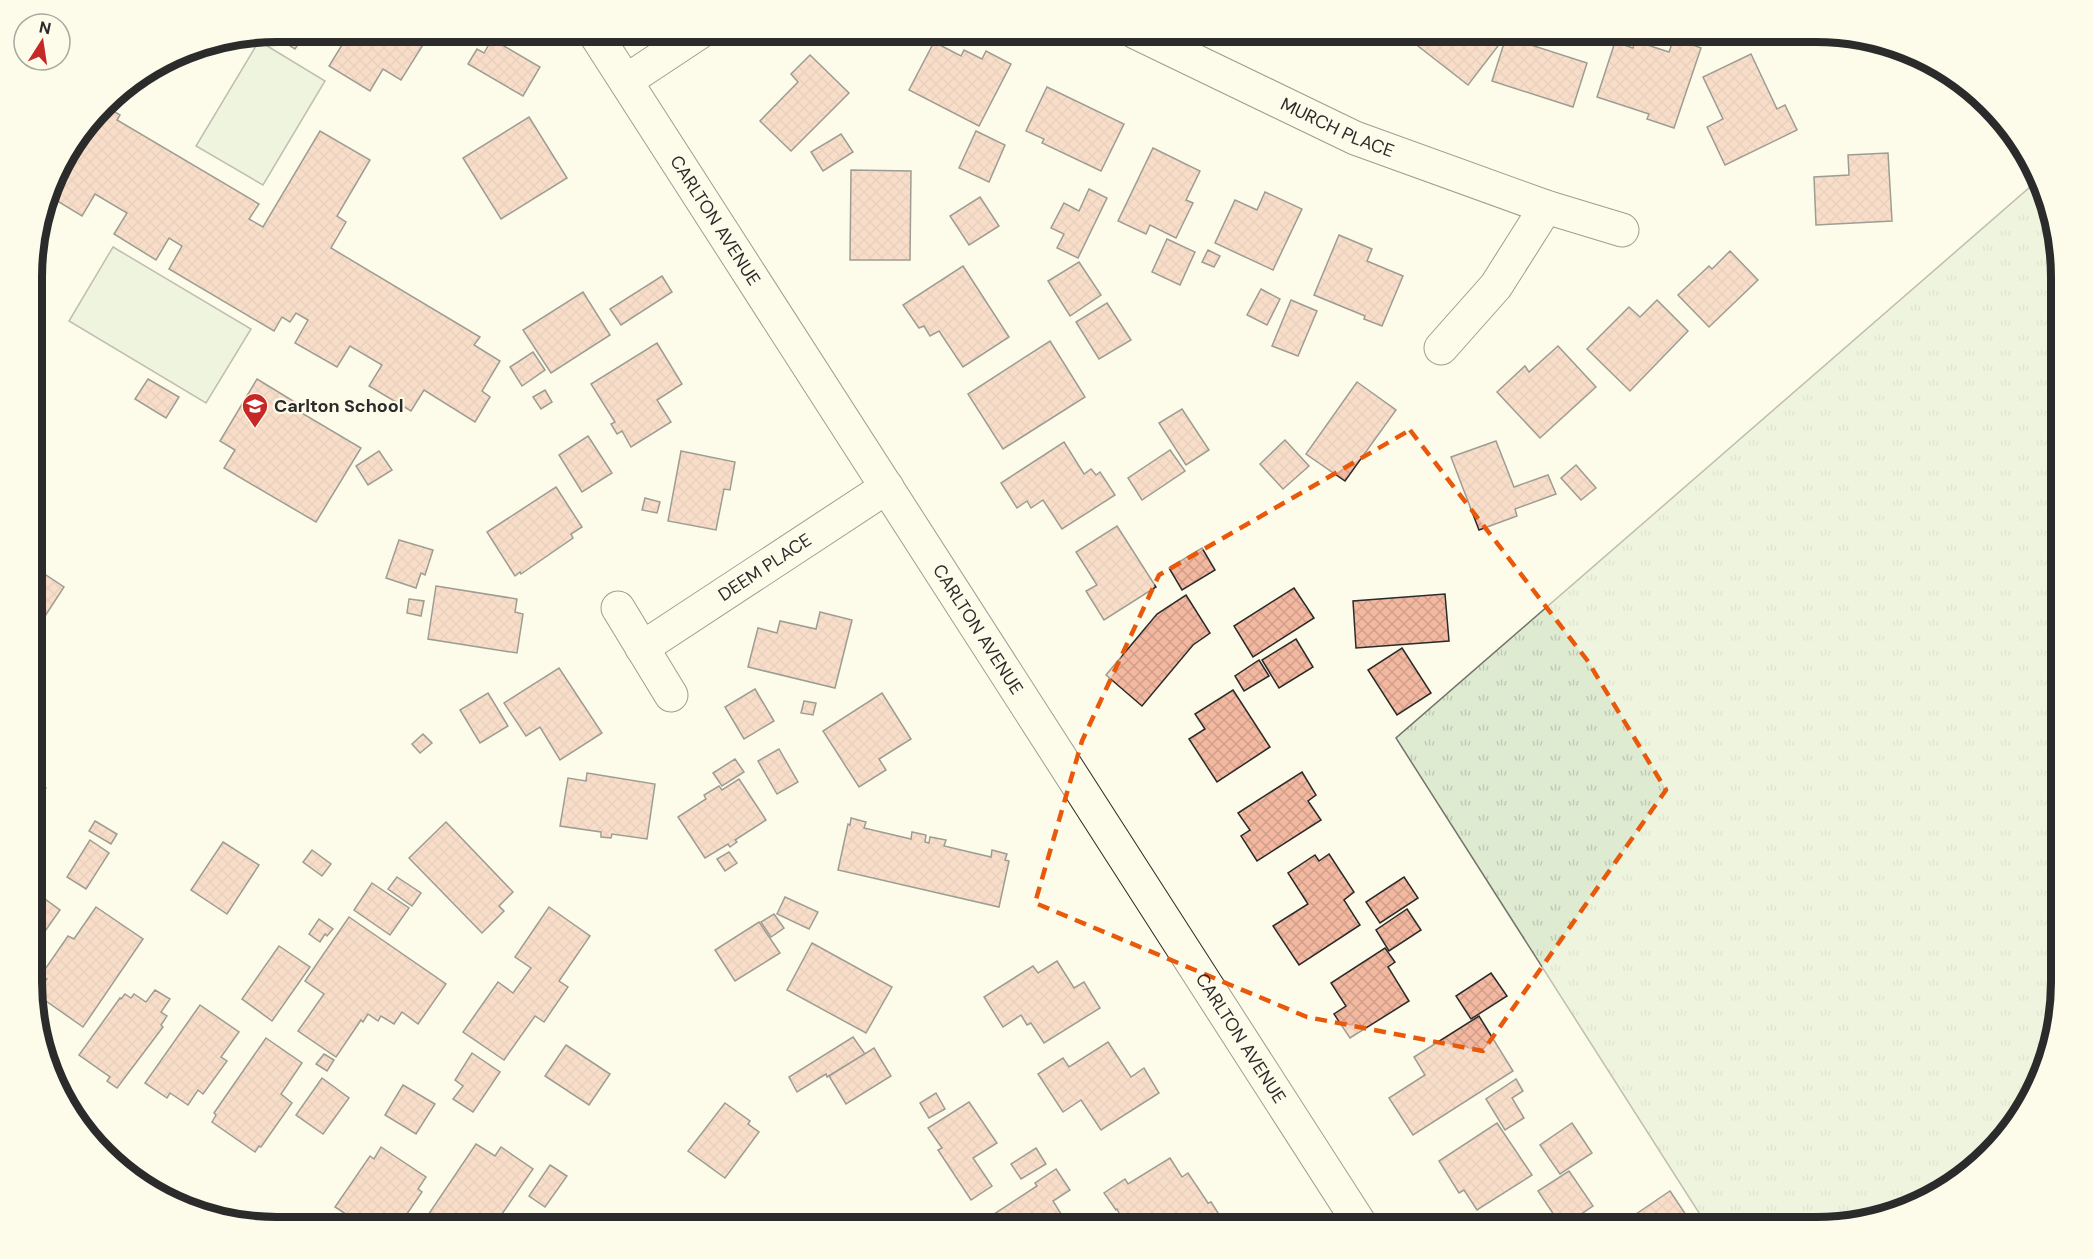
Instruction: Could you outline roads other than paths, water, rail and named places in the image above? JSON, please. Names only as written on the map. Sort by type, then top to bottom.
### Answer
[{"type":"main road","name":"CARLTON AVENUE","points":[[601,42],[1356,1217]]},
{"type":"main road","points":[[626,81],[685,42]]},
{"type":"main road","name":"MURCH PLACE","points":[[1156,42],[1355,138],[1546,207],[1623,230]]},
{"type":"main road","points":[[1441,348],[1496,286],[1546,207]]},
{"type":"main road","name":"DEEM PLACE","points":[[642,648],[887,487]]},
{"type":"main road","points":[[618,608],[671,695]]},
{"type":"place","name":"Carlton School","points":[[255,429]]}]
